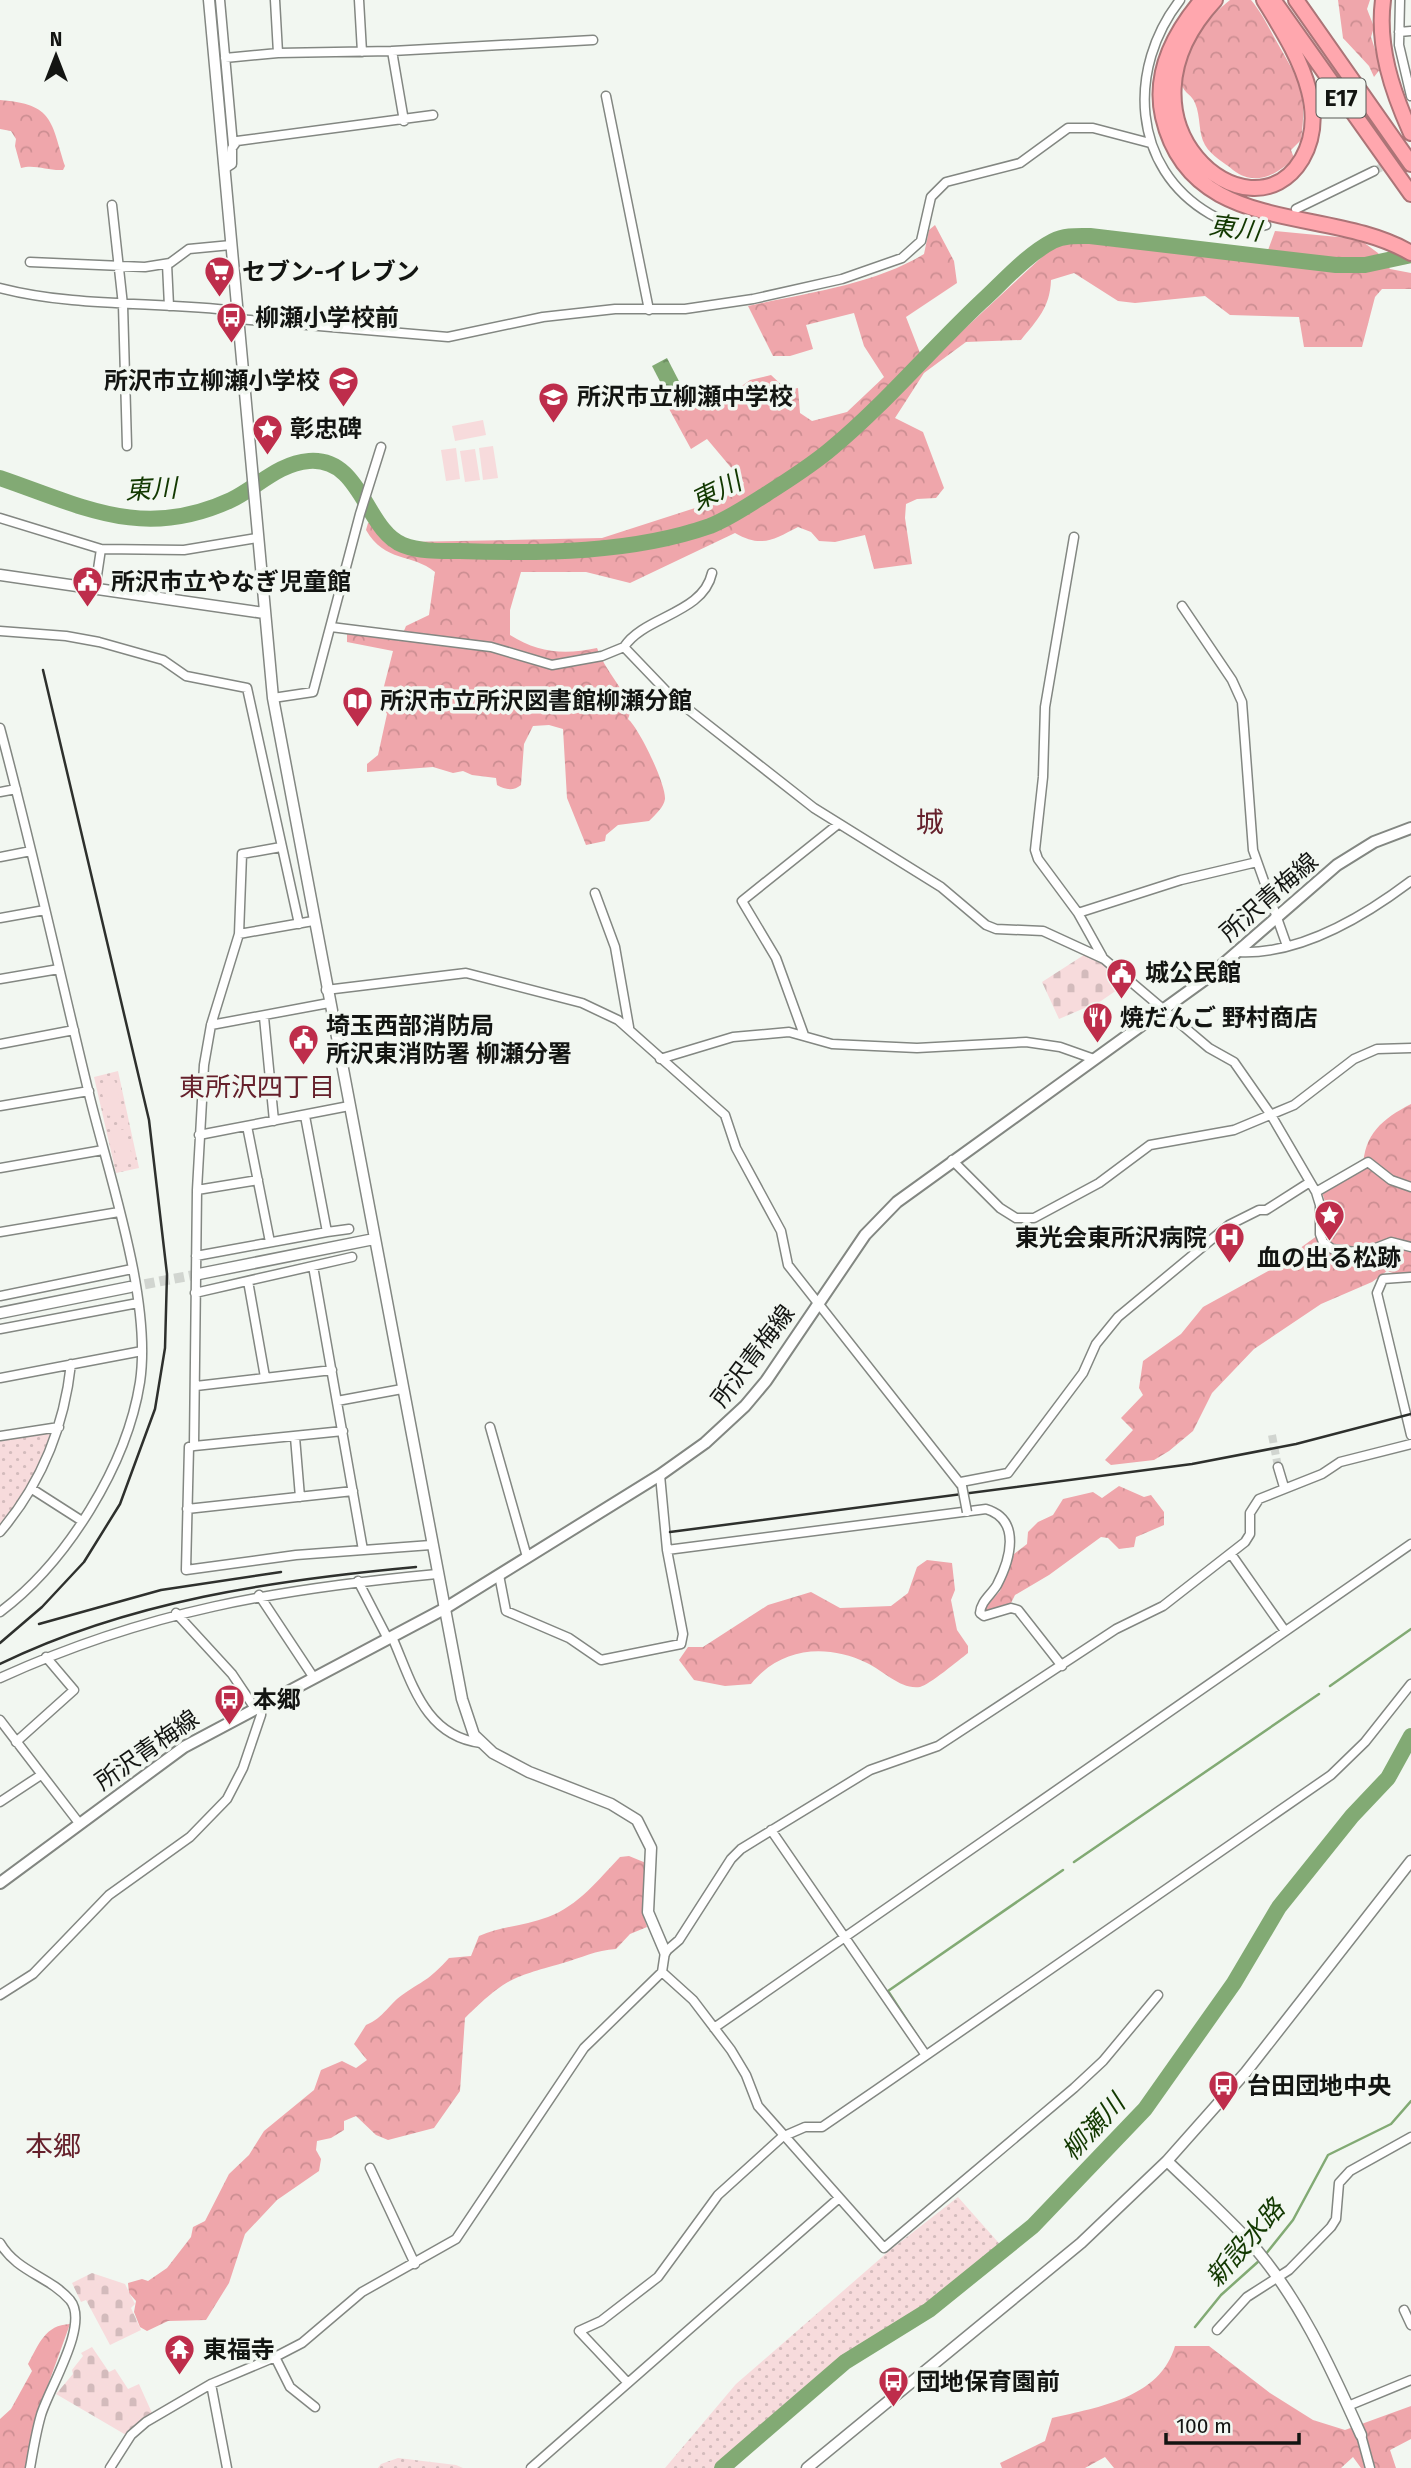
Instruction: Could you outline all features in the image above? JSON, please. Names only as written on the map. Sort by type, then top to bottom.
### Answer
[{"type":"highway","points":[[1202,0],[1171,46],[1161,89],[1166,129],[1186,166],[1209,189],[1240,205],[1352,229],[1391,242],[1411,253]]},
{"type":"highway","points":[[1215,0],[1195,26],[1180,55],[1174,78],[1175,113],[1185,142],[1203,166],[1222,179],[1253,186],[1273,183],[1290,173],[1303,157],[1312,128],[1311,102],[1304,75],[1264,0]]},
{"type":"highway","name":"E17","points":[[1273,0],[1411,194]]},
{"type":"highway","name":"E17","points":[[1296,0],[1411,164]]},
{"type":"highway","points":[[1382,0],[1382,33],[1386,61],[1411,132]]},
{"type":"main road","name":"所沢青梅線","points":[[0,1883],[184,1747],[258,1705],[444,1609],[660,1475],[705,1443],[745,1406],[780,1362],[853,1251],[882,1217],[952,1160],[1165,1008],[1239,951],[1354,854],[1411,828]]},
{"type":"street","points":[[110,2468],[138,2429],[211,2384],[302,2343],[362,2292],[447,2247],[466,2227],[480,2200],[536,2124],[584,2048],[662,1972],[665,1952],[648,1912],[651,1848],[637,1820],[611,1804],[529,1772],[493,1754],[481,1743],[464,1708],[326,990],[273,698],[209,0]]},
{"type":"street","points":[[220,0],[233,145],[232,164],[224,169]]},
{"type":"street","points":[[275,0],[278,53]]},
{"type":"street","points":[[359,0],[362,52]]},
{"type":"street","points":[[1180,0],[1157,34],[1146,66],[1143,97],[1150,143],[1170,180],[1196,205],[1241,227],[1257,228],[1266,225]]},
{"type":"street","points":[[1400,0],[1399,32],[1403,67],[1411,96]]},
{"type":"street","points":[[1399,32],[1411,31]]},
{"type":"street","points":[[225,58],[278,53],[392,51],[593,40]]},
{"type":"street","points":[[392,51],[404,121]]},
{"type":"street","points":[[606,96],[649,310]]},
{"type":"street","points":[[233,145],[237,141],[404,121],[433,115]]},
{"type":"street","points":[[0,288],[123,305],[192,305],[237,315],[430,338],[448,337],[543,317],[615,309],[714,306],[842,279],[902,258],[921,241],[931,197],[946,182],[1020,163],[1068,128],[1093,128],[1150,143]]},
{"type":"street","points":[[1296,209],[1374,171]]},
{"type":"street","points":[[113,205],[123,305],[127,446]]},
{"type":"street","points":[[30,262],[120,267],[167,264],[189,249],[232,245]]},
{"type":"street","points":[[167,264],[169,306]]},
{"type":"street","points":[[273,698],[313,692],[359,513],[381,447]]},
{"type":"street","points":[[0,519],[101,549],[184,550],[257,538]]},
{"type":"street","points":[[1074,537],[1045,707],[1044,777],[1035,850],[1038,859],[1078,913],[1104,958]]},
{"type":"street","points":[[95,589],[101,549]]},
{"type":"street","points":[[331,627],[491,647],[552,665],[602,656],[624,647],[632,636],[691,602],[706,588],[712,573]]},
{"type":"street","points":[[0,575],[264,613]]},
{"type":"street","points":[[1182,606],[1233,681],[1242,702],[1250,818],[1257,862],[1275,919],[1287,946]]},
{"type":"street","points":[[0,631],[66,636],[99,642],[163,660],[186,676],[247,688],[299,924]]},
{"type":"street","points":[[624,647],[670,695],[836,825],[941,887],[986,925],[996,929],[1043,931],[1104,958],[1209,1048],[1234,1062],[1271,1115],[1316,1192],[1320,1205],[1322,1242],[1332,1249],[1363,1253],[1391,1242],[1411,1247]]},
{"type":"street","points":[[0,731],[132,1269],[142,1351],[140,1381],[126,1433],[82,1521],[29,1588],[0,1612]]},
{"type":"street","points":[[0,792],[16,789]]},
{"type":"street","points":[[804,1035],[776,958],[742,901],[836,825]]},
{"type":"street","points":[[194,1446],[197,1190],[204,1065],[211,1025],[239,934],[242,855],[281,848]]},
{"type":"street","points":[[0,856],[31,851]]},
{"type":"street","points":[[1078,913],[1181,880],[1257,862]]},
{"type":"street","points":[[1239,951],[1269,953],[1333,930],[1408,884],[1411,894]]},
{"type":"street","points":[[595,893],[615,947],[629,1027]]},
{"type":"street","points":[[0,918],[45,910]]},
{"type":"street","points":[[239,934],[313,921]]},
{"type":"street","points":[[0,979],[59,969]]},
{"type":"street","points":[[326,990],[466,973],[583,1003],[629,1027],[660,1059],[725,1115],[736,1148],[781,1231],[788,1265],[961,1484],[967,1513]]},
{"type":"street","points":[[211,1025],[329,1003]]},
{"type":"street","points":[[264,1017],[274,1121]]},
{"type":"street","points":[[0,1044],[74,1030]]},
{"type":"street","points":[[660,1059],[733,1037],[789,1032],[832,1044],[917,1048],[1026,1042],[1060,1047],[1094,1059]]},
{"type":"street","points":[[952,1160],[1000,1208],[1016,1218],[1034,1218],[1099,1183],[1150,1145],[1234,1130],[1294,1105],[1354,1059],[1377,1049],[1411,1048]]},
{"type":"street","points":[[0,1106],[89,1091]]},
{"type":"street","points":[[199,1135],[349,1106]]},
{"type":"street","points":[[305,1116],[327,1232]]},
{"type":"street","points":[[247,1126],[270,1242]]},
{"type":"street","points":[[0,1168],[103,1150]]},
{"type":"street","points":[[1316,1192],[1368,1162],[1391,1180],[1411,1187]]},
{"type":"street","points":[[197,1190],[258,1180]]},
{"type":"street","points":[[961,1484],[1008,1473],[1076,1383],[1096,1344],[1118,1317],[1229,1225],[1259,1210],[1266,1210],[1310,1182]]},
{"type":"street","points":[[0,1232],[118,1212]]},
{"type":"street","points":[[196,1256],[349,1229]]},
{"type":"street","points":[[199,1274],[374,1239]]},
{"type":"street","points":[[195,1293],[352,1257]]},
{"type":"street","points":[[313,1266],[363,1550]]},
{"type":"street","points":[[0,1296],[132,1269]]},
{"type":"street","points":[[1411,1277],[1383,1279],[1377,1293],[1411,1435]]},
{"type":"street","points":[[248,1281],[265,1377]]},
{"type":"street","points":[[0,1313],[130,1287]]},
{"type":"street","points":[[0,1329],[138,1303]]},
{"type":"street","points":[[0,1378],[142,1351]]},
{"type":"street","points":[[0,1532],[32,1489],[59,1427],[71,1364]]},
{"type":"street","points":[[195,1386],[332,1370]]},
{"type":"street","points":[[337,1401],[402,1389]]},
{"type":"street","points":[[0,1436],[59,1427]]},
{"type":"street","points":[[490,1427],[527,1557]]},
{"type":"street","points":[[343,1431],[188,1447],[186,1570],[432,1545]]},
{"type":"street","points":[[295,1437],[300,1497]]},
{"type":"street","points":[[665,1952],[678,1940],[731,1859],[751,1841],[870,1770],[938,1746],[1116,1629],[1163,1606],[1231,1554],[1250,1534],[1254,1506],[1259,1499],[1322,1474],[1340,1462],[1411,1444]]},
{"type":"street","points":[[1278,1467],[1284,1487]]},
{"type":"street","points":[[499,1575],[506,1611],[569,1638],[601,1660],[681,1644],[683,1634],[667,1550],[660,1475]]},
{"type":"street","points":[[32,1489],[82,1521]]},
{"type":"street","points":[[187,1510],[354,1491]]},
{"type":"street","points":[[667,1550],[986,1509],[1003,1519],[1011,1537],[1011,1545],[996,1585],[981,1605],[980,1613],[984,1616],[1011,1608],[1018,1610],[1062,1666]]},
{"type":"street","points":[[714,2028],[1411,1544]]},
{"type":"street","points":[[1231,1554],[1285,1632]]},
{"type":"street","points":[[0,1678],[46,1657],[176,1613],[259,1595],[358,1581],[437,1574]]},
{"type":"street","points":[[358,1581],[390,1638],[427,1714],[457,1739],[481,1743]]},
{"type":"street","points":[[259,1595],[314,1678]]},
{"type":"street","points":[[0,1995],[33,1974],[109,1895],[190,1837],[227,1799],[243,1768],[261,1715],[258,1705],[176,1613]]},
{"type":"street","points":[[16,1742],[74,1689],[46,1657]]},
{"type":"street","points":[[628,2383],[579,2331],[601,2321],[658,2277],[718,2195],[786,2136],[805,2127],[822,2127],[1331,1775],[1365,1742],[1411,1684]]},
{"type":"street","points":[[0,1720],[3,1732],[16,1742],[79,1823]]},
{"type":"street","points":[[0,1802],[41,1775]]},
{"type":"street","points":[[771,1830],[925,2054]]},
{"type":"street","points":[[807,2468],[1081,2243],[1167,2161],[1254,2062],[1411,1861]]},
{"type":"street","points":[[662,1972],[692,2000],[714,2028],[746,2075],[758,2106],[884,2248],[1084,2079],[1103,2061],[1158,1996]]},
{"type":"street","points":[[1217,2330],[1247,2297],[1277,2279],[1336,2219],[1339,2183],[1350,2171],[1411,2137]]},
{"type":"street","points":[[1167,2161],[1260,2255],[1277,2279],[1312,2335],[1348,2406],[1361,2435],[1370,2468]]},
{"type":"street","points":[[370,2168],[415,2263]]},
{"type":"street","points":[[531,2468],[839,2198]]},
{"type":"street","points":[[0,2243],[12,2261],[69,2299],[76,2319],[41,2415],[30,2468]]},
{"type":"street","points":[[1404,2309],[1411,2325]]},
{"type":"street","points":[[275,2357],[290,2387],[315,2407]]},
{"type":"street","points":[[1348,2406],[1411,2380]]},
{"type":"street","points":[[211,2384],[227,2468]]},
{"type":"green space","points":[[1230,0],[1251,0],[1255,5],[1295,75],[1302,96],[1301,140],[1291,150],[1294,158],[1265,177],[1249,178],[1241,175],[1208,149],[1201,135],[1195,103],[1182,86],[1186,59],[1197,36]]},
{"type":"green space","points":[[1338,0],[1370,0],[1367,9],[1374,27],[1371,37],[1381,68],[1374,77],[1369,66],[1343,38]]},
{"type":"green space","points":[[0,100],[31,106],[48,118],[57,138],[65,166],[63,170],[21,168],[15,146],[16,139],[11,131],[0,129]]},
{"type":"green space","points":[[935,225],[954,261],[957,283],[906,317],[920,353],[960,333],[1058,242],[1072,240],[1264,261],[1275,231],[1359,239],[1378,253],[1390,269],[1411,273],[1411,289],[1382,289],[1375,297],[1362,347],[1304,347],[1299,317],[1230,315],[1205,296],[1135,303],[1118,301],[1074,273],[1051,280],[1045,306],[1021,340],[966,342],[924,373],[895,418],[923,432],[944,488],[936,498],[917,499],[906,504],[905,518],[912,564],[874,569],[865,535],[835,542],[819,541],[811,532],[798,527],[781,536],[760,541],[735,533],[630,583],[586,572],[521,572],[510,610],[510,635],[531,646],[552,651],[597,648],[628,701],[631,710],[628,719],[645,744],[661,781],[665,799],[659,811],[649,821],[618,825],[606,835],[605,841],[586,845],[567,798],[563,729],[549,725],[533,726],[524,744],[521,785],[515,788],[500,787],[496,778],[463,771],[453,773],[433,767],[367,772],[367,764],[378,755],[387,714],[380,702],[393,651],[347,642],[347,632],[401,638],[406,626],[429,615],[435,572],[382,548],[366,530],[368,523],[384,526],[406,542],[602,538],[723,499],[744,483],[707,439],[691,449],[668,407],[692,393],[699,395],[705,407],[716,405],[750,380],[771,375],[787,390],[798,388],[800,413],[812,421],[847,412],[884,377],[864,346],[854,313],[806,325],[813,349],[790,356],[773,356],[748,306],[839,287],[904,265],[924,254],[929,230]]},
{"type":"green space","points":[[483,420],[486,435],[455,441],[452,426]]},
{"type":"green space","points":[[493,446],[498,478],[483,480],[479,448]]},
{"type":"green space","points":[[456,448],[460,479],[446,481],[441,450]]},
{"type":"green space","points":[[475,449],[480,480],[465,482],[460,451]]},
{"type":"green space","points":[[1087,953],[1104,963],[1127,983],[1101,1001],[1059,1019],[1042,982]]},
{"type":"green space","points":[[118,1071],[139,1168],[116,1173],[94,1077]]},
{"type":"green space","points":[[115,1081],[122,1112],[108,1116],[100,1085]]},
{"type":"green space","points":[[1411,1104],[1411,1279],[1387,1271],[1372,1282],[1321,1304],[1254,1349],[1212,1393],[1193,1431],[1154,1460],[1111,1465],[1105,1460],[1133,1430],[1121,1418],[1143,1395],[1139,1388],[1143,1361],[1181,1334],[1203,1307],[1270,1270],[1332,1225],[1322,1192],[1363,1168],[1367,1146],[1376,1129]]},
{"type":"green space","points":[[125,1129],[133,1160],[118,1164],[111,1133]]},
{"type":"green space","points":[[48,1432],[52,1436],[36,1471],[24,1493],[0,1524],[0,1439]]},
{"type":"green space","points":[[1119,1486],[1144,1497],[1151,1495],[1164,1512],[1164,1525],[1136,1537],[1134,1547],[1119,1549],[1108,1538],[1101,1537],[1049,1575],[1015,1595],[1010,1605],[986,1612],[984,1609],[1000,1591],[1014,1554],[1027,1544],[1028,1532],[1038,1522],[1053,1515],[1063,1499],[1093,1492],[1102,1498]]},
{"type":"green space","points":[[927,1560],[952,1563],[955,1590],[951,1600],[957,1630],[968,1646],[968,1653],[920,1687],[906,1686],[867,1663],[851,1657],[819,1651],[789,1656],[775,1663],[751,1684],[725,1686],[694,1680],[679,1660],[688,1647],[703,1647],[768,1605],[811,1592],[840,1608],[891,1606],[908,1593],[917,1567]]},
{"type":"green space","points":[[629,1856],[646,1863],[642,1911],[647,1927],[630,1934],[616,1949],[531,1972],[500,1987],[465,2018],[460,2091],[434,2128],[388,2140],[376,2135],[356,2116],[344,2121],[344,2130],[331,2138],[317,2141],[316,2150],[321,2159],[319,2171],[277,2200],[245,2234],[229,2283],[206,2320],[168,2321],[147,2331],[140,2327],[134,2312],[136,2301],[129,2293],[128,2283],[142,2279],[148,2281],[167,2268],[191,2237],[193,2227],[205,2221],[229,2174],[249,2155],[264,2131],[314,2090],[321,2070],[342,2061],[356,2068],[367,2060],[354,2044],[366,2025],[399,1997],[432,1975],[449,1958],[471,1956],[479,1936],[559,1912],[587,1891],[620,1857]]},
{"type":"green space","points":[[958,2197],[1005,2250],[845,2362],[722,2468],[665,2468],[736,2384],[889,2251]]},
{"type":"green space","points":[[92,2273],[125,2284],[135,2304],[131,2308],[141,2330],[110,2345],[86,2300],[81,2302],[72,2283]]},
{"type":"green space","points":[[70,2324],[36,2418],[26,2468],[0,2468],[0,2419],[11,2409],[32,2371],[28,2364],[44,2337],[54,2328]]},
{"type":"green space","points":[[1175,2346],[1209,2346],[1270,2393],[1313,2420],[1345,2430],[1411,2406],[1411,2439],[1390,2450],[1396,2468],[1361,2468],[1353,2457],[1341,2468],[1114,2468],[1105,2457],[1085,2468],[1002,2468],[1000,2463],[1045,2441],[1052,2418],[1108,2404],[1142,2389],[1156,2378],[1167,2364]]},
{"type":"green space","points":[[92,2347],[109,2372],[115,2369],[128,2389],[139,2384],[152,2413],[126,2435],[56,2394],[73,2374],[72,2370],[83,2356],[81,2353]]},
{"type":"green space","points":[[398,2458],[463,2468],[378,2468],[381,2464]]},
{"type":"water","points":[[667,358],[682,387],[667,395],[652,366]]},
{"type":"waterway","name":"東川","points":[[0,478],[113,515],[169,518],[199,512],[231,500],[278,471],[309,461],[327,463],[341,470],[390,537],[410,547],[438,551],[554,552],[650,542],[717,523],[816,461],[871,413],[1015,269],[1058,239],[1090,236],[1336,265],[1365,265],[1411,255]]},
{"type":"waterway","points":[[1330,1686],[1411,1629]]},
{"type":"waterway","points":[[1074,1862],[1319,1694]]},
{"type":"waterway","name":"柳瀬川","points":[[722,2468],[845,2362],[929,2310],[1033,2226],[1145,2109],[1234,1983],[1279,1907],[1352,1816],[1388,1778],[1411,1736]]},
{"type":"waterway","points":[[923,2045],[888,1991],[1063,1870]]},
{"type":"waterway","name":"新設水路","points":[[1265,2255],[1293,2220],[1328,2155],[1391,2124],[1411,2101]]},
{"type":"waterway","name":"新設水路","points":[[1195,2327],[1221,2295],[1260,2260]]},
{"type":"tunnel","points":[[1374,171],[1406,155]]},
{"type":"tunnel","points":[[130,1287],[199,1274]]},
{"type":"tunnel","points":[[1272,1435],[1278,1467]]},
{"type":"railway","points":[[0,1643],[42,1607],[84,1562],[120,1504],[155,1409],[165,1348],[167,1274],[149,1120],[43,670]]},
{"type":"railway","points":[[670,1532],[1192,1464],[1296,1444],[1411,1414]]},
{"type":"railway","points":[[0,1664],[49,1642],[151,1609],[256,1587],[416,1567]]},
{"type":"railway","points":[[39,1624],[161,1590],[281,1572]]},
{"type":"place","name":"セブン-イレブン","points":[[219,299]]},
{"type":"place","name":"柳瀬小学校前","points":[[232,345]]},
{"type":"place","name":"所沢市立柳瀬小学校","points":[[343,408]]},
{"type":"place","name":"所沢市立柳瀬中学校","points":[[554,424]]},
{"type":"place","name":"彰忠碑","points":[[267,456]]},
{"type":"place","name":"所沢市立やなぎ児童館","points":[[88,609]]},
{"type":"place","name":"所沢市立所沢図書館柳瀬分館","points":[[357,728]]},
{"type":"place","name":"城公民館","points":[[1122,1000]]},
{"type":"place","name":"焼だんご 野村商店","points":[[1097,1045]]},
{"type":"place","name":"埼玉西部消防局 所沢東消防署 柳瀬分署","points":[[303,1067]]},
{"type":"place","name":"血の出る松跡","points":[[1329,1243]]},
{"type":"place","name":"東光会東所沢病院","points":[[1230,1265]]},
{"type":"place","name":"本郷","points":[[230,1727]]},
{"type":"place","name":"台田団地中央","points":[[1224,2113]]},
{"type":"place","name":"東福寺","points":[[180,2377]]},
{"type":"place","name":"団地保育園前","points":[[893,2409]]},
{"type":"district","name":"城","points":[[930,822]]},
{"type":"district","name":"東所沢四丁目","points":[[257,1087]]},
{"type":"district","name":"本郷","points":[[53,2146]]}]
